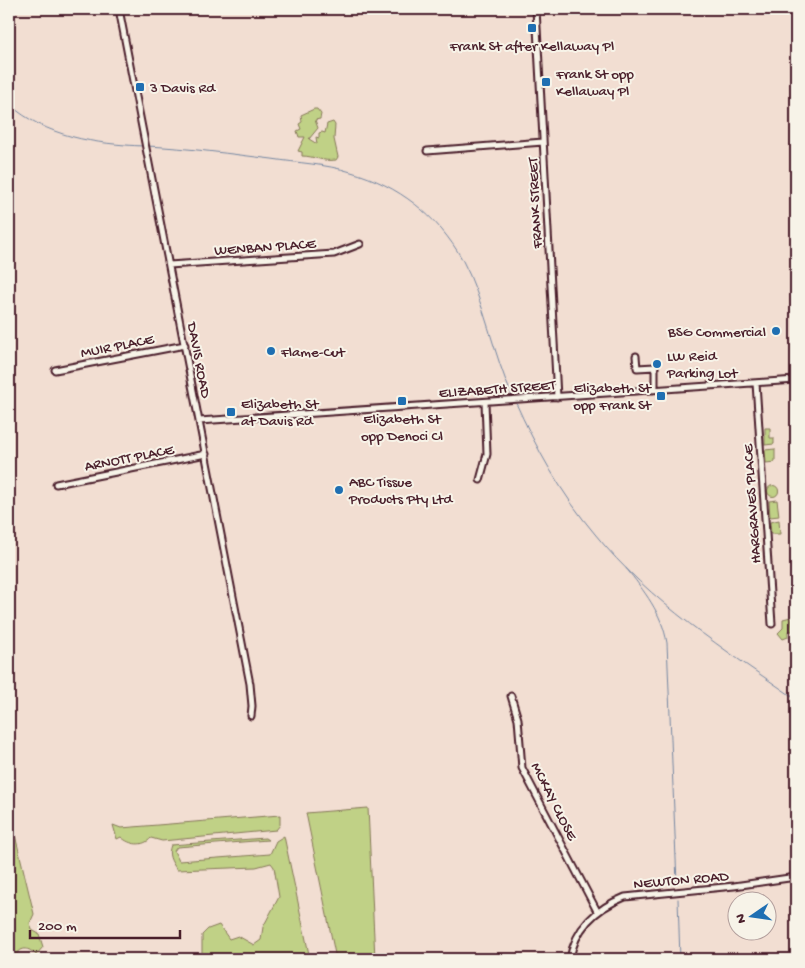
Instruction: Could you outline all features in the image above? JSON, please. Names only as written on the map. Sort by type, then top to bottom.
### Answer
[{"type":"street","name":"DAVIS ROAD","points":[[119,9],[250,684],[251,716]]},
{"type":"street","name":"FRANK STREET","points":[[536,9],[557,397]]},
{"type":"street","points":[[428,151],[543,142]]},
{"type":"street","name":"WENBAN PLACE","points":[[169,265],[334,254],[360,244]]},
{"type":"street","points":[[796,283],[796,301]]},
{"type":"street","name":"MUIR PLACE","points":[[55,370],[185,345]]},
{"type":"street","points":[[636,356],[637,368],[655,367],[655,386],[653,390]]},
{"type":"street","name":"ELIZABETH STREET","points":[[199,421],[796,380]]},
{"type":"street","name":"HARGRAVES PLACE","points":[[756,383],[772,624]]},
{"type":"street","points":[[480,480],[487,454],[485,402]]},
{"type":"street","name":"ARNOTT PLACE","points":[[56,484],[206,454]]},
{"type":"street","name":"MCKAY CLOSE","points":[[511,696],[518,719],[522,768],[597,911]]},
{"type":"street","name":"NEWTON ROAD","points":[[570,959],[577,936],[597,911],[625,896],[734,886],[796,877]]},
{"type":"green space","points":[[317,109],[321,114],[320,119],[315,120],[318,128],[309,139],[317,144],[316,137],[319,138],[319,133],[325,133],[327,124],[333,122],[335,125],[334,139],[338,157],[336,160],[302,156],[302,152],[298,151],[305,137],[299,137],[297,131],[301,129],[299,124],[302,122],[301,115]]},
{"type":"green space","points":[[765,428],[770,428],[770,438],[774,438],[774,444],[765,445]]},
{"type":"green space","points":[[775,449],[775,462],[766,463],[765,450]]},
{"type":"green space","points":[[773,485],[779,491],[773,497],[767,491]]},
{"type":"green space","points":[[777,500],[779,516],[770,517],[769,501]]},
{"type":"green space","points":[[779,520],[780,534],[771,534],[770,522]]},
{"type":"green space","points":[[791,617],[793,631],[788,631],[788,637],[783,639],[778,633],[783,628],[783,619]]},
{"type":"green space","points":[[368,808],[375,959],[336,959],[306,813]]},
{"type":"green space","points":[[9,810],[34,914],[30,923],[32,930],[39,934],[43,947],[36,955],[29,950],[23,949],[13,959],[9,959]]},
{"type":"green space","points":[[280,815],[280,825],[276,830],[162,841],[151,838],[140,844],[128,842],[121,837],[117,839],[113,825],[121,828]]},
{"type":"green space","points":[[284,836],[310,959],[202,959],[202,935],[208,929],[219,925],[229,939],[238,936],[254,945],[261,940],[263,927],[279,897],[274,867],[271,863],[256,867],[177,870],[170,858],[171,845],[265,838],[268,840],[177,847],[174,851],[179,861],[270,854],[276,841]]},
{"type":"waterway","points":[[9,104],[39,124],[72,137],[89,141],[143,146]]},
{"type":"waterway","points":[[147,146],[210,151],[332,167],[385,185],[415,204],[441,229],[462,259],[470,275],[513,398]]},
{"type":"waterway","points":[[515,401],[541,453],[561,487],[583,519],[617,559],[640,582],[690,624],[796,699]]},
{"type":"waterway","points":[[626,568],[657,612],[667,643],[677,883]]},
{"type":"waterway","points":[[678,899],[680,959]]},
{"type":"place","name":"Frank St after Kellaway Pl","points":[[532,28]]},
{"type":"place","name":"Frank St opp Kellaway Pl","points":[[546,82]]},
{"type":"place","name":"3 Davis Rd","points":[[140,87]]},
{"type":"place","name":"BSG Commercial","points":[[776,331]]},
{"type":"place","name":"Flame-Cut","points":[[271,351]]},
{"type":"place","name":"LW Reid Parking Lot","points":[[657,364]]},
{"type":"place","name":"Elizabeth St opp Frank St","points":[[661,396]]},
{"type":"place","name":"Elizabeth St opp Denoci Cl","points":[[402,401]]},
{"type":"place","name":"Elizabeth St at Davis Rd","points":[[231,412]]},
{"type":"place","name":"ABC Tissue Products Pty Ltd","points":[[339,490]]}]
